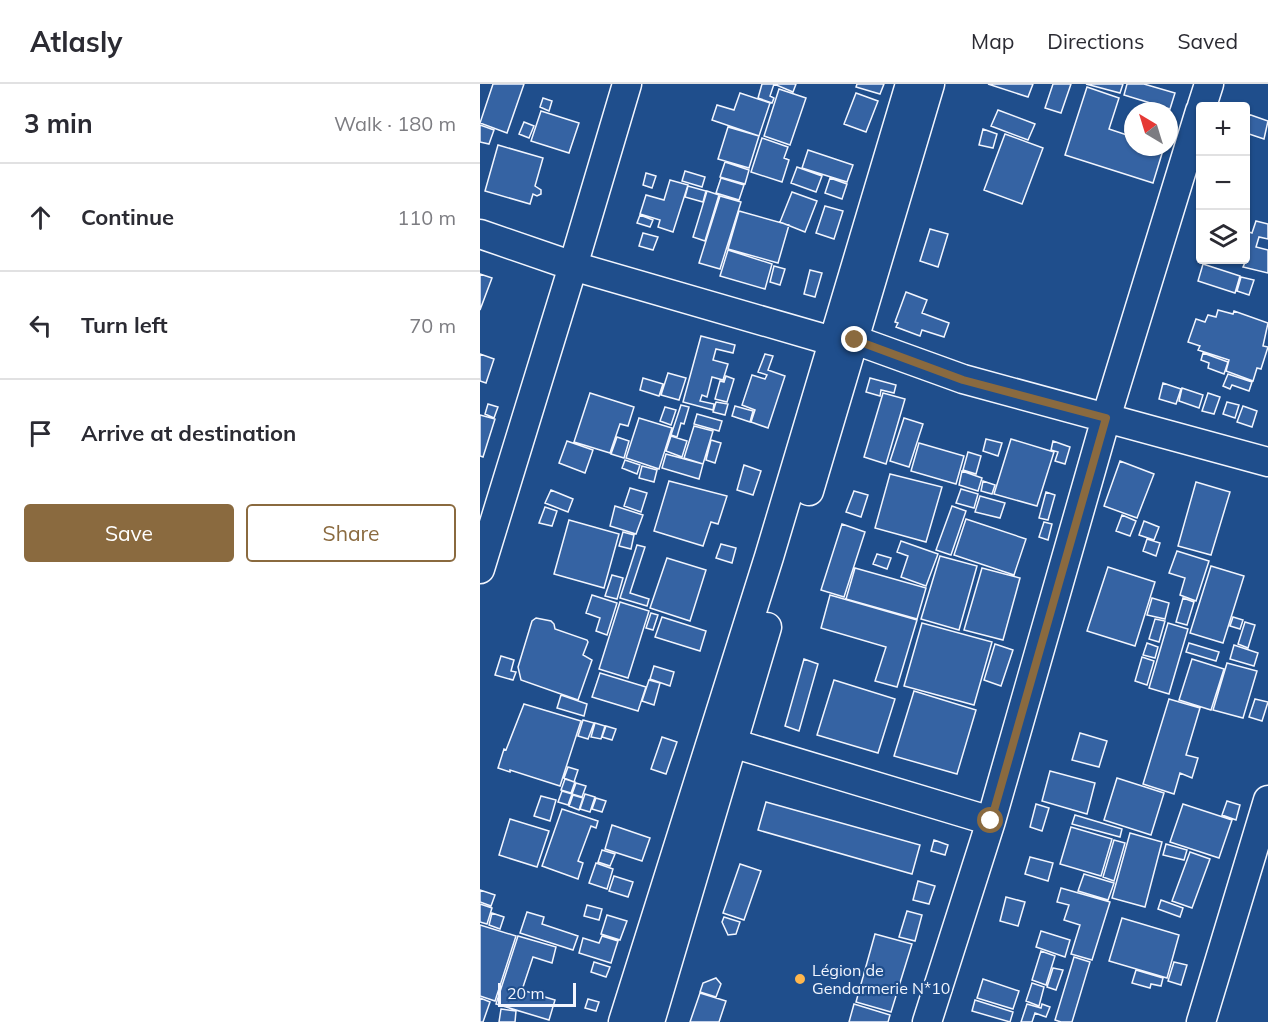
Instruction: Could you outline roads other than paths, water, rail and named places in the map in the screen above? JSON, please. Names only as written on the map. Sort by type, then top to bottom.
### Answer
[{"type":"street","points":[[480,569],[627,84]]},
{"type":"street","points":[[650,1022],[732,743],[843,340],[910,84]]},
{"type":"street","points":[[623,1022],[769,557],[930,84]]},
{"type":"street","points":[[1203,102],[1209,84]]},
{"type":"street","points":[[927,1022],[991,821],[1106,418],[1196,124]]},
{"type":"street","points":[[480,234],[573,266],[843,340],[963,380],[1268,462]]},
{"type":"street","points":[[732,743],[991,821]]},
{"type":"street","points":[[1201,1022],[1268,800]]},
{"type":"place","name":"Légion de Gendarmerie N*10","points":[[800,979]]}]
